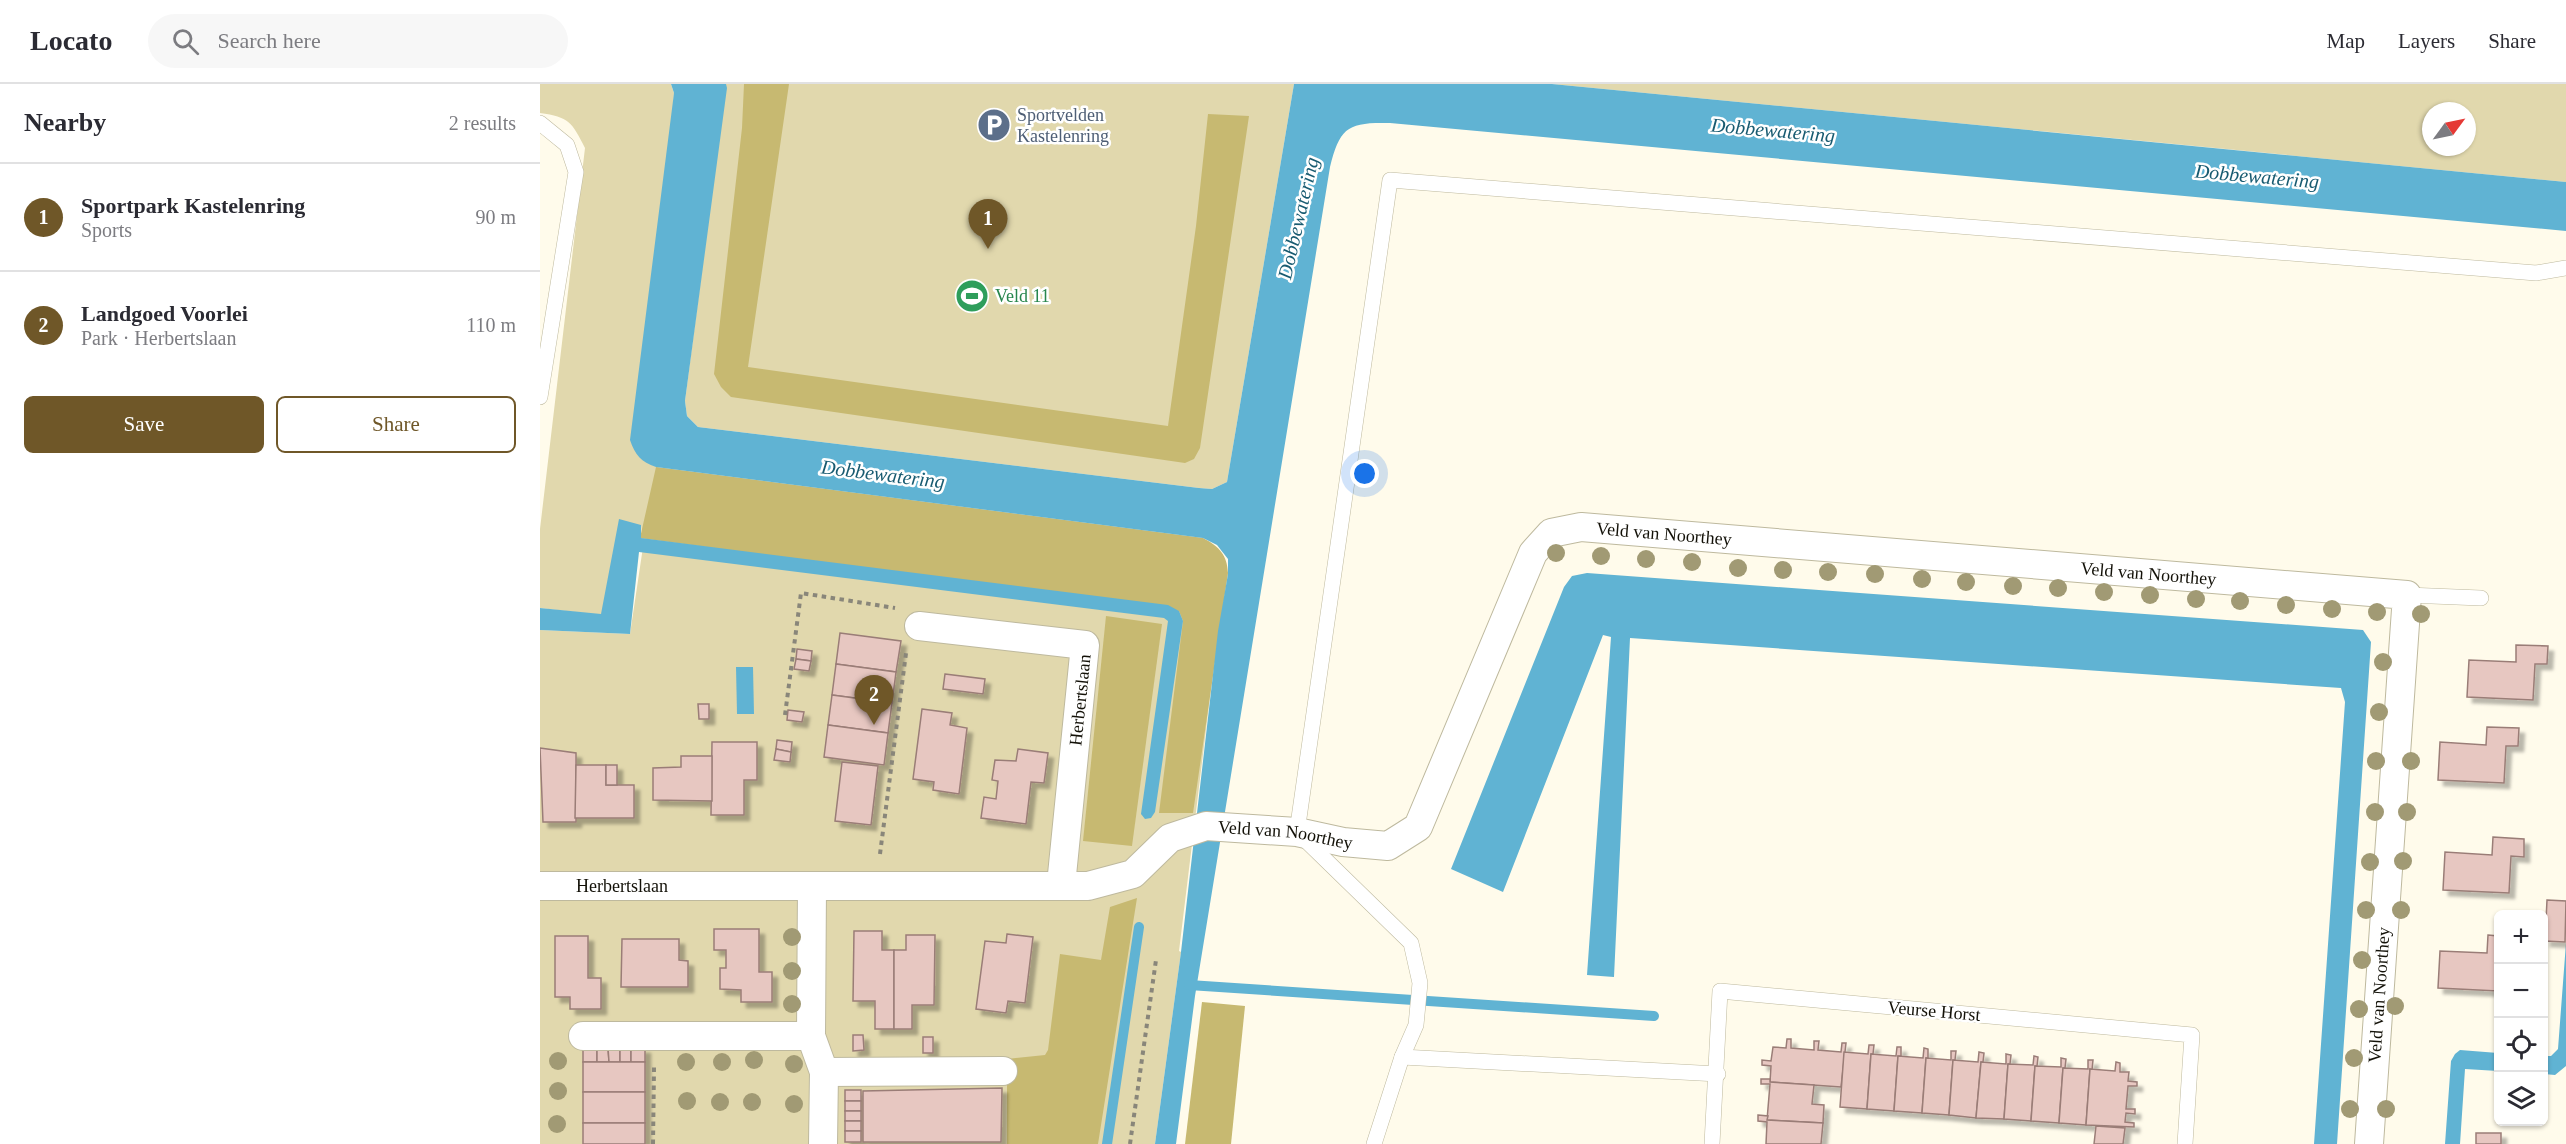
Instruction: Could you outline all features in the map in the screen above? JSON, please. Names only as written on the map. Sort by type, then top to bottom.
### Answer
[{"type":"street","name":"Veld van Noorthey","points":[[1133,874],[1170,838],[1206,826],[1297,832],[1343,842],[1388,846],[1418,827],[1533,553],[1551,533],[1581,527],[2407,595],[2369,1144]]},
{"type":"street","name":"Herbertslaan","points":[[913,635],[1085,645],[1061,885]]},
{"type":"street","name":"Herbertslaan","points":[[540,886],[1088,886],[1133,874]]},
{"type":"street","points":[[812,887],[811,1036],[824,1072],[824,1144]]},
{"type":"street","points":[[583,1036],[811,1036]]},
{"type":"street","points":[[824,1072],[1003,1071]]},
{"type":"lane","points":[[540,123],[567,145],[576,172],[540,397]]},
{"type":"lane","points":[[1374,1144],[1402,1057],[1416,1025],[1420,983],[1411,943],[1297,832],[1390,180],[2536,273],[2566,268]]},
{"type":"lane","name":"Veld van Noorthey","points":[[2407,595],[2481,598]]},
{"type":"lane","name":"Veurse Horst","points":[[1712,1144],[1718,1074],[1720,991],[2192,1035],[2185,1144]]},
{"type":"lane","points":[[1402,1057],[1718,1074]]},
{"type":"path","points":[[785,715],[801,593],[912,610],[913,635],[876,886]]},
{"type":"path","points":[[1130,1144],[1156,960]]},
{"type":"path","points":[[653,1144],[655,1036]]},
{"type":"shaded area","points":[[540,84],[671,84],[674,93],[656,467],[1203,538],[1228,573],[1218,631],[1179,951],[1181,952],[1155,1144],[540,1144],[540,630],[630,634],[643,547],[641,525],[601,615],[540,608],[540,529],[585,148],[577,132],[568,122],[557,116],[540,113]]},
{"type":"shaded area","points":[[726,84],[1294,84],[1227,482],[1212,489],[1199,488],[698,427],[687,416],[685,401]]},
{"type":"shaded area","points":[[744,84],[789,84],[748,367],[1168,426],[1196,226],[1208,114],[1249,116],[1200,448],[1194,459],[1185,463],[731,397],[721,387],[714,374],[742,128]]},
{"type":"shaded area","points":[[1552,84],[2566,84],[2566,182]]},
{"type":"shaded area","points":[[656,467],[1203,538],[1209,541],[1224,556],[1228,573],[1193,813],[1159,813],[1183,621],[1179,611],[640,538]]},
{"type":"shaded area","points":[[1106,616],[1162,624],[1132,846],[1083,841]]},
{"type":"shaded area","points":[[1137,898],[1098,1144],[1007,1144],[1007,1059],[1045,1055],[1048,1050],[1060,954],[1101,960],[1110,907]]},
{"type":"shaded area","points":[[1202,1002],[1245,1006],[1231,1144],[1185,1144]]},
{"type":"water","name":"Dobbewatering","points":[[671,84],[726,84],[727,88],[685,401],[687,416],[698,427],[1199,488],[1212,489],[1227,482],[1294,84],[1552,84],[2566,182],[2566,231],[1390,123],[1364,124],[1348,130],[1338,143],[1330,167],[1195,996],[1176,1144],[1155,1144],[1181,952],[1228,559],[1217,545],[1203,538],[656,467],[642,460],[636,454],[630,440],[674,93]]},
{"type":"water","points":[[619,519],[641,525],[641,538],[1168,605],[1179,611],[1183,621],[1155,812],[1151,818],[1145,819],[1141,814],[1168,621],[1164,618],[639,552],[630,634],[540,630],[540,608],[601,614]]},
{"type":"water","points":[[1587,573],[2363,630],[2371,642],[2337,1144],[2314,1144],[2345,702],[2341,688],[1630,638],[1614,977],[1587,975],[1611,637],[1603,635],[1503,892],[1451,869],[1564,587],[1572,576]]},
{"type":"water","points":[[736,667],[753,667],[754,714],[737,714]]},
{"type":"water","points":[[2566,943],[2566,1066],[2555,1075],[2548,1074],[2548,1056],[2558,1049]]},
{"type":"water","points":[[2460,1050],[2494,1053],[2494,1071],[2465,1069],[2460,1144],[2445,1144],[2451,1061]]},
{"type":"building","points":[[840,633],[901,641],[896,672],[836,664]]},
{"type":"building","points":[[2516,645],[2548,646],[2547,664],[2535,664],[2533,700],[2467,697],[2469,660],[2516,662]]},
{"type":"building","points":[[797,649],[812,651],[811,661],[796,659]]},
{"type":"building","points":[[796,659],[811,661],[809,671],[794,669]]},
{"type":"building","points":[[836,664],[896,672],[892,703],[832,695]]},
{"type":"building","points":[[945,674],[985,679],[983,694],[943,689]]},
{"type":"building","points":[[832,695],[892,703],[888,733],[828,725]]},
{"type":"building","points":[[698,704],[709,704],[709,719],[699,719]]},
{"type":"building","points":[[922,709],[952,713],[950,725],[967,728],[959,794],[933,790],[934,782],[913,779]]},
{"type":"building","points":[[788,710],[804,712],[802,722],[787,720]]},
{"type":"building","points":[[828,725],[888,733],[884,765],[824,757]]},
{"type":"building","points":[[2487,727],[2519,728],[2518,746],[2506,746],[2504,783],[2438,780],[2440,742],[2486,745]]},
{"type":"building","points":[[777,740],[792,742],[791,752],[776,749]]},
{"type":"building","points":[[712,742],[757,742],[757,780],[744,780],[744,815],[711,815]]},
{"type":"building","points":[[540,748],[576,753],[576,822],[543,822]]},
{"type":"building","points":[[776,749],[791,752],[790,762],[774,760]]},
{"type":"building","points":[[1018,749],[1048,753],[1044,783],[1031,782],[1026,824],[981,818],[984,797],[996,799],[998,781],[992,780],[995,760],[1016,761]]},
{"type":"building","points":[[681,756],[712,756],[712,801],[653,800],[653,768],[681,767]]},
{"type":"building","points":[[842,762],[878,766],[871,825],[835,821]]},
{"type":"building","points":[[576,765],[606,765],[606,785],[634,785],[634,818],[575,818]]},
{"type":"building","points":[[606,765],[617,765],[617,785],[606,785]]},
{"type":"building","points":[[2493,837],[2524,839],[2524,857],[2511,856],[2509,893],[2443,890],[2445,852],[2492,855]]},
{"type":"building","points":[[2547,900],[2566,901],[2565,942],[2548,941]]},
{"type":"building","points":[[714,929],[759,929],[759,972],[772,972],[772,1002],[741,1002],[741,990],[720,989],[720,968],[726,968],[726,950],[714,950]]},
{"type":"building","points":[[854,931],[882,931],[882,950],[894,950],[894,1029],[875,1029],[875,1001],[853,1001]]},
{"type":"building","points":[[1007,934],[1033,937],[1025,1003],[1008,1001],[1006,1013],[976,1009],[985,941],[1006,943]]},
{"type":"building","points":[[906,935],[935,935],[934,1005],[912,1005],[912,1029],[894,1029],[894,950],[906,950]]},
{"type":"building","points":[[2488,935],[2494,936],[2494,991],[2438,988],[2440,951],[2487,953]]},
{"type":"building","points":[[555,936],[588,936],[588,978],[601,978],[601,1009],[570,1009],[570,997],[555,997]]},
{"type":"building","points":[[622,939],[679,939],[679,960],[688,961],[688,987],[621,987]]},
{"type":"building","points":[[853,1035],[863,1035],[864,1050],[853,1051]]},
{"type":"building","points":[[923,1037],[933,1037],[933,1053],[923,1053]]},
{"type":"building","points":[[1787,1039],[1791,1039],[1791,1048],[1814,1050],[1814,1041],[1819,1041],[1818,1050],[1841,1052],[1842,1043],[1846,1043],[1841,1087],[1770,1082],[1771,1066],[1762,1065],[1762,1060],[1771,1061],[1773,1047],[1786,1048]]},
{"type":"building","points":[[1869,1045],[1874,1045],[1873,1054],[1871,1054],[1867,1109],[1840,1107],[1844,1052],[1868,1054]]},
{"type":"building","points":[[1897,1047],[1901,1047],[1901,1056],[1898,1056],[1894,1111],[1867,1109],[1871,1054],[1896,1056]]},
{"type":"building","points":[[583,1048],[597,1048],[597,1062],[583,1062]]},
{"type":"building","points":[[597,1048],[608,1048],[609,1062],[597,1062]]},
{"type":"building","points":[[608,1048],[620,1048],[620,1062],[609,1062]]},
{"type":"building","points":[[620,1048],[631,1048],[631,1062],[620,1062]]},
{"type":"building","points":[[631,1048],[645,1048],[645,1062],[631,1062]]},
{"type":"building","points":[[1924,1048],[1928,1049],[1928,1058],[1926,1058],[1922,1113],[1894,1111],[1898,1056],[1923,1058]]},
{"type":"building","points":[[1951,1051],[1956,1051],[1955,1060],[1953,1060],[1949,1115],[1922,1113],[1926,1058],[1951,1060]]},
{"type":"building","points":[[1979,1052],[1984,1053],[1983,1062],[1981,1062],[1976,1118],[1949,1115],[1953,1060],[1978,1062]]},
{"type":"building","points":[[2006,1054],[2011,1055],[2010,1064],[2008,1064],[2004,1119],[1976,1118],[1981,1062],[2006,1064]]},
{"type":"building","points":[[2034,1056],[2038,1057],[2037,1066],[2035,1066],[2031,1121],[2004,1119],[2008,1064],[2033,1065]]},
{"type":"building","points":[[2061,1058],[2066,1059],[2065,1068],[2063,1068],[2059,1123],[2031,1121],[2035,1066],[2061,1067]]},
{"type":"building","points":[[2088,1060],[2093,1060],[2092,1070],[2090,1069],[2086,1125],[2059,1123],[2063,1068],[2088,1069]]},
{"type":"building","points":[[583,1062],[645,1062],[645,1092],[583,1092]]},
{"type":"building","points":[[2116,1062],[2120,1063],[2120,1072],[2129,1072],[2128,1081],[2137,1082],[2137,1086],[2128,1086],[2126,1109],[2135,1109],[2135,1114],[2126,1113],[2125,1122],[2134,1123],[2134,1127],[2086,1125],[2090,1069],[2115,1071]]},
{"type":"building","points":[[1761,1079],[1770,1079],[1770,1082],[1814,1085],[1812,1104],[1824,1105],[1823,1123],[1767,1120],[1770,1084],[1761,1084]]},
{"type":"building","points":[[1002,1088],[1001,1142],[863,1142],[863,1091]]},
{"type":"building","points":[[845,1090],[861,1090],[861,1101],[845,1101]]},
{"type":"building","points":[[583,1092],[645,1092],[645,1123],[583,1123]]},
{"type":"building","points":[[845,1101],[861,1101],[861,1111],[845,1111]]},
{"type":"building","points":[[845,1111],[861,1111],[861,1121],[845,1121]]},
{"type":"building","points":[[1758,1115],[1768,1116],[1767,1120],[1823,1123],[1821,1144],[1766,1144],[1767,1122],[1758,1121]]},
{"type":"building","points":[[845,1121],[861,1121],[861,1131],[845,1131]]},
{"type":"building","points":[[583,1123],[645,1123],[645,1144],[583,1144]]},
{"type":"building","points":[[2096,1126],[2125,1128],[2123,1144],[2094,1144]]},
{"type":"building","points":[[845,1131],[861,1131],[861,1142],[845,1142]]},
{"type":"building","points":[[2476,1133],[2501,1133],[2501,1144],[2476,1144]]},
{"type":"waterway","points":[[1107,1144],[1139,927]]},
{"type":"waterway","points":[[1189,985],[1654,1016]]},
{"type":"place","name":"Sportvelden Kastelenring","points":[[994,125]]},
{"type":"place","name":"Sportpark Kastelenring","points":[[988,249]]},
{"type":"place","name":"Veld 11","points":[[972,296]]},
{"type":"place","name":"Landgoed Voorlei","points":[[874,725]]}]
